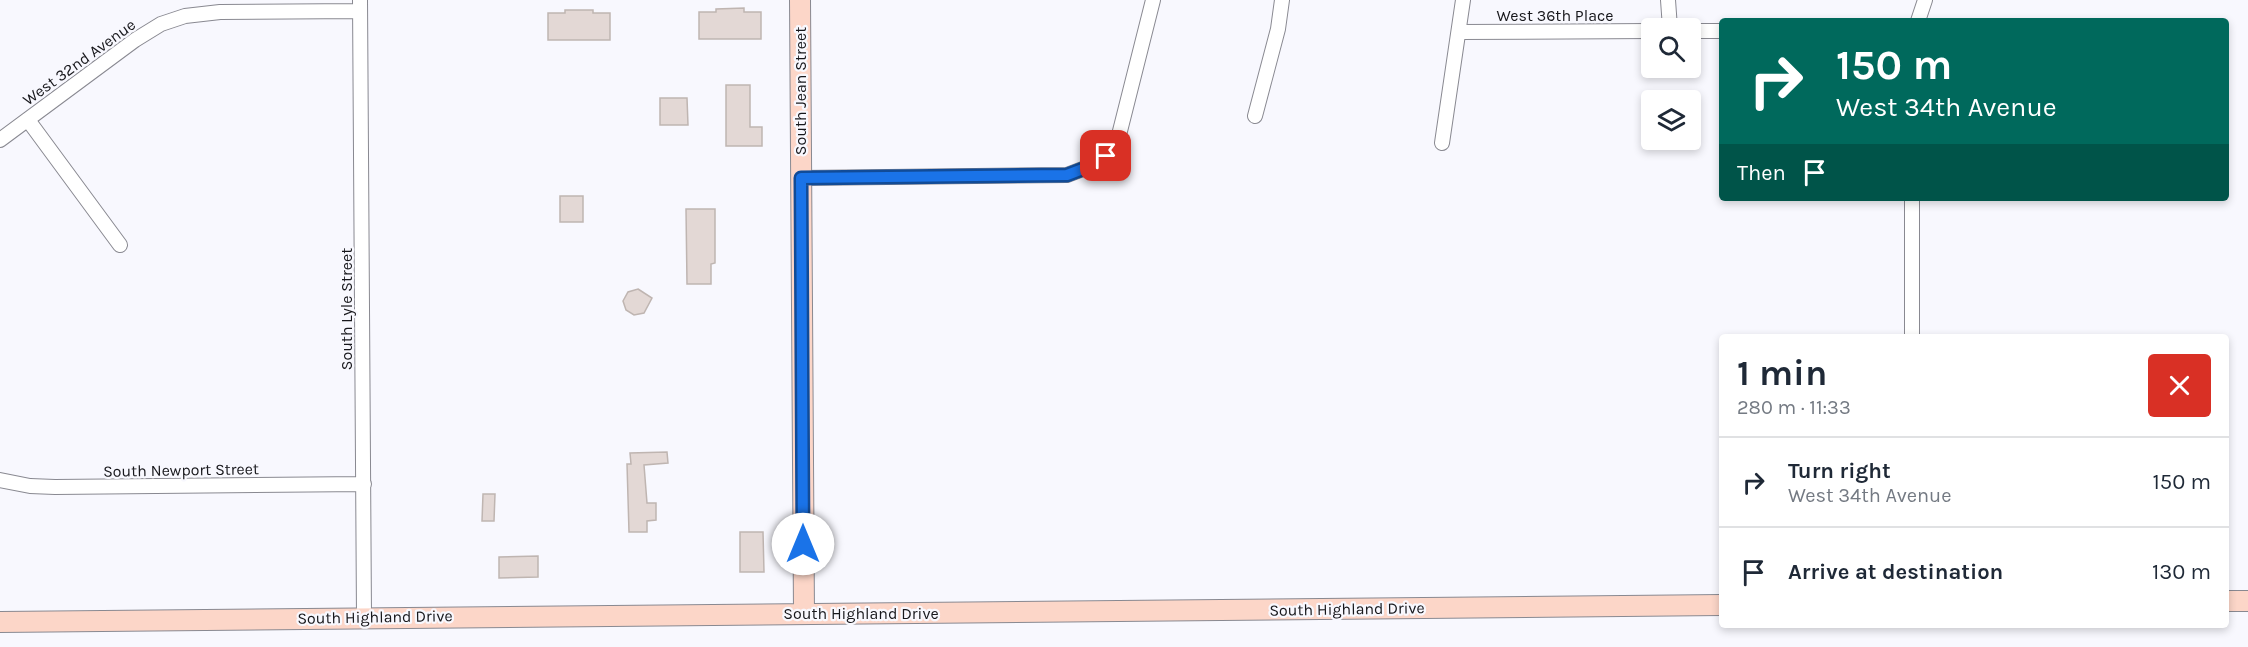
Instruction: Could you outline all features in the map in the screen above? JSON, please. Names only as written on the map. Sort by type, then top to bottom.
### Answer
[{"type":"street","name":"South Jean Street","points":[[800,0],[804,613]]},
{"type":"street","points":[[801,178],[1067,175],[1088,167],[1106,156],[1119,135],[1153,0]]},
{"type":"street","points":[[1255,116],[1278,29],[1282,0]]},
{"type":"street","points":[[1442,143],[1463,0]]},
{"type":"street","points":[[1668,0],[1669,18]]},
{"type":"street","points":[[1919,18],[1925,0]]},
{"type":"street","name":"West 32nd Avenue","points":[[0,140],[135,40],[161,24],[184,16],[220,12],[360,5]]},
{"type":"street","name":"South Lyle Street","points":[[360,5],[364,617]]},
{"type":"street","name":"West 36th Place","points":[[1459,33],[1641,31]]},
{"type":"street","points":[[1701,31],[1719,31]]},
{"type":"street","points":[[28,120],[120,245]]},
{"type":"street","points":[[1912,201],[1912,334]]},
{"type":"street","name":"South Newport Street","points":[[0,480],[55,487],[364,484]]},
{"type":"street","points":[[2229,601],[2248,601]]},
{"type":"street","name":"South Highland Drive","points":[[0,622],[1719,605]]},
{"type":"building","points":[[744,8],[744,12],[761,12],[761,39],[699,39],[699,12]]},
{"type":"building","points":[[565,10],[593,10],[593,13],[610,13],[610,40],[548,40],[548,13],[565,13]]},
{"type":"building","points":[[726,85],[750,85],[750,127],[762,127],[762,146],[726,146]]},
{"type":"building","points":[[660,98],[687,98],[688,125],[660,125]]},
{"type":"building","points":[[560,196],[583,196],[583,222],[560,222]]},
{"type":"building","points":[[686,209],[715,209],[715,263],[711,264],[711,284],[687,284]]},
{"type":"building","points":[[638,289],[652,298],[644,313],[634,315],[626,310],[623,301],[628,292]]},
{"type":"building","points":[[667,452],[668,463],[644,465],[647,503],[656,503],[656,520],[647,521],[647,532],[629,532],[627,464],[631,464],[630,453]]},
{"type":"building","points":[[483,494],[495,494],[494,521],[482,521]]},
{"type":"building","points":[[740,532],[763,532],[764,572],[740,572]]},
{"type":"building","points":[[538,556],[538,577],[499,578],[499,557]]},
{"type":"route","points":[[803,544],[801,178],[1067,175],[1088,167],[1106,156]]}]
